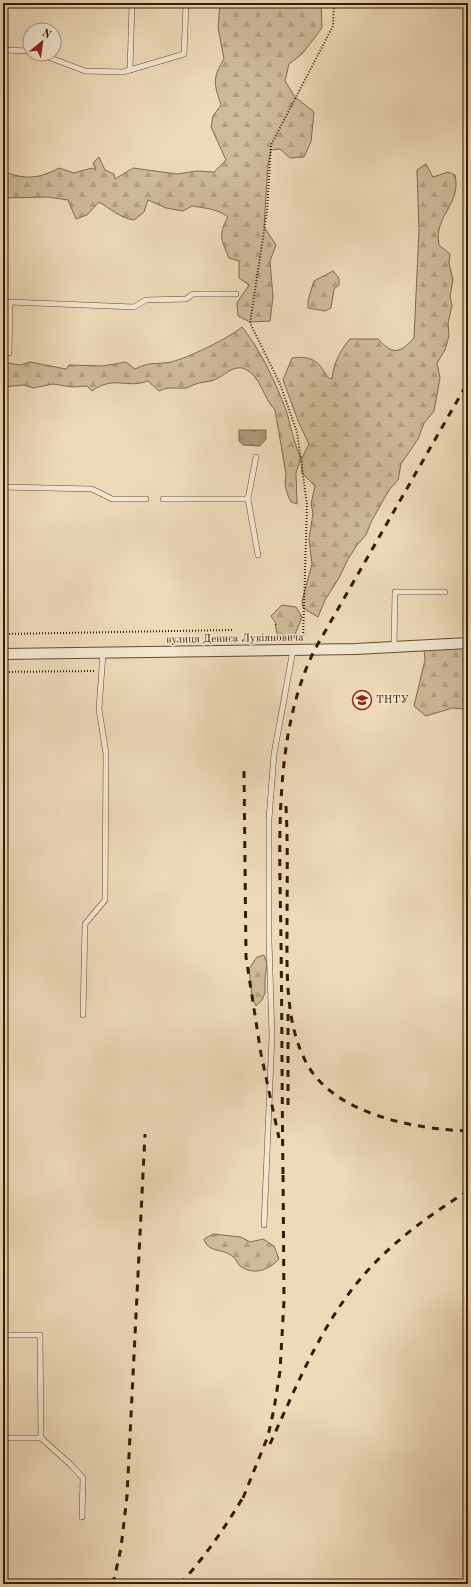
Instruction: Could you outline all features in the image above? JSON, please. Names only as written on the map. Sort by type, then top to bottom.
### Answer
[{"type":"street","name":"вулиця Дениса Лукіяновича","points":[[3,654],[298,650],[468,643]]},
{"type":"lane","points":[[130,70],[132,3]]},
{"type":"lane","points":[[61,62],[85,71],[123,72],[184,54],[186,3]]},
{"type":"lane","points":[[3,50],[22,51]]},
{"type":"lane","points":[[9,353],[6,327],[10,302],[134,307],[146,300],[186,299],[193,294],[236,294]]},
{"type":"lane","points":[[256,457],[248,499],[258,555]]},
{"type":"lane","points":[[3,487],[92,489],[112,499],[146,499]]},
{"type":"lane","points":[[163,499],[248,499]]},
{"type":"lane","points":[[394,647],[395,592],[445,592]]},
{"type":"lane","points":[[264,1225],[272,1035],[269,941],[269,819],[274,754],[298,650]]},
{"type":"lane","points":[[83,1015],[85,924],[105,900],[106,754],[99,710],[103,653]]},
{"type":"lane","points":[[3,1335],[40,1335],[41,1438]]},
{"type":"lane","points":[[3,1438],[41,1438],[70,1464],[83,1478],[82,1517]]},
{"type":"path","points":[[298,650],[307,505],[297,432],[280,384],[250,323],[267,211],[271,145],[333,26],[334,3]]},
{"type":"path","points":[[3,634],[232,630]]},
{"type":"path","points":[[3,672],[101,671]]},
{"type":"green space","points":[[220,3],[321,3],[322,28],[302,54],[289,64],[285,81],[295,97],[314,112],[311,142],[304,157],[290,158],[280,149],[271,150],[268,165],[264,227],[276,245],[270,261],[273,297],[270,321],[250,322],[238,316],[237,303],[249,285],[239,278],[239,261],[229,258],[224,246],[222,233],[228,217],[220,212],[192,206],[183,211],[166,208],[148,200],[144,212],[134,220],[120,215],[99,202],[87,215],[76,219],[68,200],[48,197],[3,198],[3,171],[18,176],[31,177],[52,172],[59,168],[74,173],[92,168],[96,170],[93,163],[99,157],[105,170],[114,174],[115,179],[133,168],[177,174],[197,171],[214,172],[226,160],[211,127],[213,116],[221,105],[215,81],[217,71],[224,59],[218,28]]},
{"type":"green space","points":[[426,164],[433,177],[448,172],[455,175],[456,185],[455,194],[443,218],[438,235],[439,245],[450,254],[449,263],[453,280],[450,296],[452,306],[448,323],[449,336],[445,350],[437,363],[440,378],[434,411],[424,423],[418,439],[401,464],[398,480],[389,490],[371,522],[366,535],[348,559],[339,578],[325,600],[318,617],[303,608],[302,601],[312,564],[309,539],[313,513],[311,504],[315,486],[302,473],[302,458],[309,444],[299,423],[283,380],[292,358],[301,357],[314,360],[328,377],[332,379],[338,358],[350,339],[378,339],[392,350],[400,350],[414,338],[419,230],[417,170]]},
{"type":"green space","points":[[333,271],[339,278],[339,285],[334,289],[331,308],[325,311],[308,308],[308,300],[314,281]]},
{"type":"green space","points":[[242,327],[255,345],[277,389],[286,410],[301,457],[296,473],[297,504],[291,502],[286,488],[286,474],[275,410],[255,377],[245,369],[233,369],[214,380],[196,384],[188,388],[169,388],[159,391],[148,381],[133,384],[107,384],[92,391],[87,386],[72,387],[53,384],[33,388],[24,385],[3,387],[3,362],[20,365],[30,362],[66,369],[69,365],[103,366],[126,362],[135,369],[149,364],[166,363],[178,360],[218,342]]},
{"type":"green space","points":[[282,605],[296,607],[302,617],[294,637],[285,639],[278,637],[275,624],[277,625],[271,616]]},
{"type":"green space","points":[[468,645],[468,709],[452,708],[426,716],[414,706],[425,660],[424,649]]},
{"type":"green space","points":[[264,955],[267,964],[265,993],[262,1000],[256,1006],[252,993],[249,969],[257,957]]},
{"type":"green space","points":[[213,1234],[241,1237],[250,1242],[263,1239],[274,1246],[279,1259],[266,1269],[251,1271],[245,1269],[240,1266],[235,1258],[212,1248],[206,1243],[204,1239]]},
{"type":"water","points":[[239,430],[266,430],[266,439],[260,446],[243,445],[239,441]]},
{"type":"railway","points":[[283,1174],[280,830],[285,754],[291,718],[301,682],[315,649],[468,382]]},
{"type":"railway","points":[[244,771],[246,957],[261,1054],[279,1138]]},
{"type":"railway","points":[[286,806],[288,994],[293,1027],[304,1058],[316,1077],[333,1093],[353,1105],[375,1115],[423,1127],[468,1131]]},
{"type":"railway","points":[[288,1014],[288,1106]]},
{"type":"railway","points":[[113,1584],[121,1548],[127,1496],[145,1134]]},
{"type":"railway","points":[[243,1498],[268,1436],[280,1371],[284,1301],[283,1170]]},
{"type":"railway","points":[[270,1444],[310,1357],[334,1315],[347,1296],[374,1264],[398,1241],[425,1220],[468,1191]]},
{"type":"railway","points":[[180,1584],[215,1540],[245,1494]]},
{"type":"place","name":"ТНТУ","points":[[362,700]]}]
